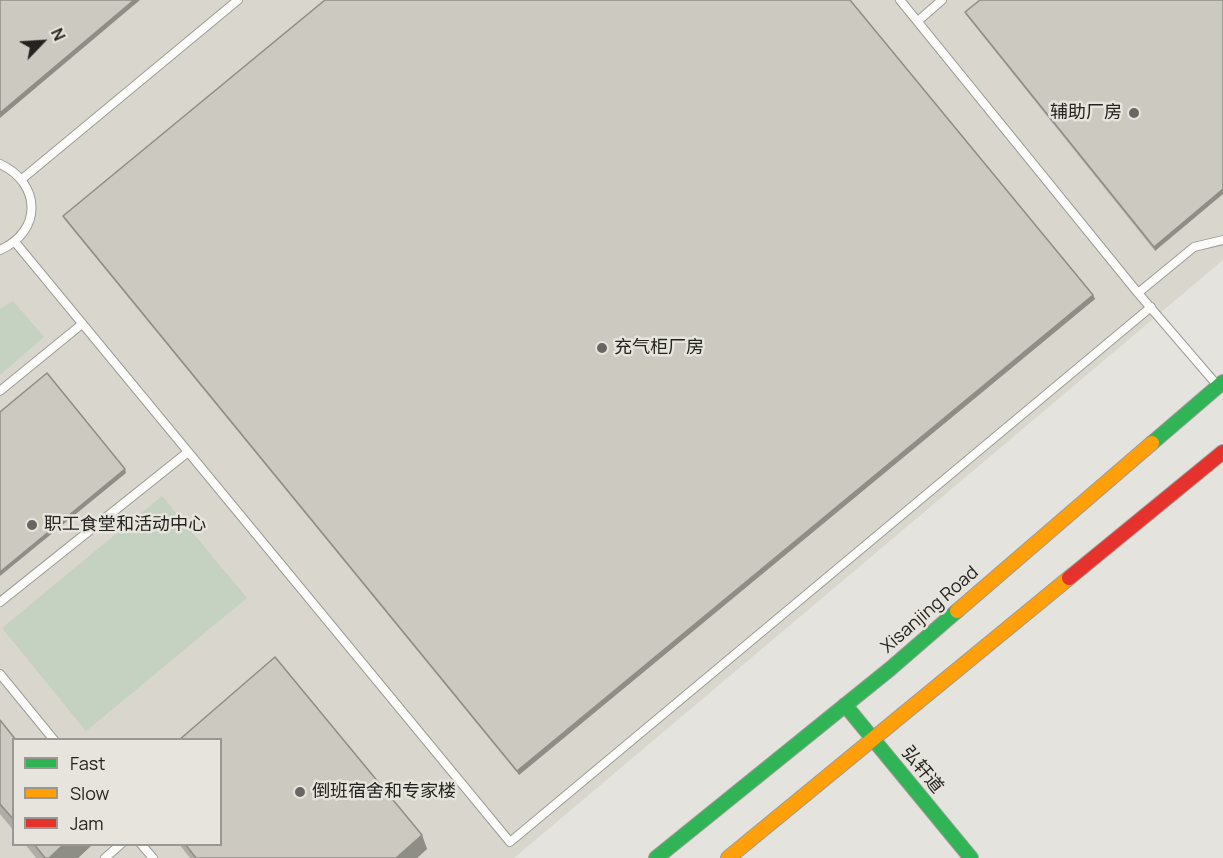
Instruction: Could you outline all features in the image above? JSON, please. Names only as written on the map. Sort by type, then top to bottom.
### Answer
[{"type":"main road","name":"Xisanjing Road","points":[[656,858],[845,705],[1221,384]]},
{"type":"main road","points":[[728,858],[1223,452]]},
{"type":"main road","name":"弘轩道","points":[[845,705],[971,858]]},
{"type":"lane","points":[[22,178],[238,0]]},
{"type":"lane","points":[[900,0],[1138,293],[1221,384]]},
{"type":"lane","points":[[918,21],[942,0]]},
{"type":"lane","points":[[0,164],[22,178],[30,194],[32,209],[29,224],[15,242],[0,250]]},
{"type":"lane","points":[[1138,293],[1194,247],[1223,240]]},
{"type":"lane","points":[[15,242],[510,842],[1151,307]]},
{"type":"lane","points":[[0,391],[82,324]]},
{"type":"lane","points":[[0,602],[188,452]]},
{"type":"lane","points":[[0,674],[52,738]]},
{"type":"lane","points":[[105,858],[119,846]]},
{"type":"lane","points":[[143,846],[153,858]]},
{"type":"shaded area","points":[[0,0],[1223,0],[1223,260],[514,858],[0,858]]},
{"type":"green space","points":[[13,301],[44,337],[0,375],[0,309]]},
{"type":"green space","points":[[162,496],[247,598],[86,731],[2,628]]},
{"type":"building","points":[[0,0],[134,0],[0,113]]},
{"type":"building","name":"充气柜厂房","points":[[325,0],[850,0],[1093,295],[517,771],[63,216]]},
{"type":"building","name":"辅助厂房","points":[[980,0],[1223,0],[1223,189],[1154,247],[965,12]]},
{"type":"building","name":"职工食堂和活动中心","points":[[47,373],[125,469],[0,572],[0,412]]},
{"type":"building","name":"倒班宿舍和专家楼","points":[[275,657],[422,835],[396,858],[196,858],[187,846],[222,846],[222,738],[181,738]]},
{"type":"building","points":[[0,720],[14,738],[12,738],[12,818],[0,804]]},
{"type":"building","points":[[36,846],[62,846],[49,858],[45,858]]},
{"type":"traffic: fast","points":[[1152,443],[1223,382]]},
{"type":"traffic: fast","points":[[656,858],[890,669],[957,611]]},
{"type":"traffic: fast","points":[[845,705],[971,858]]},
{"type":"traffic: slow","points":[[957,611],[1152,443]]},
{"type":"traffic: slow","points":[[728,858],[1069,578]]},
{"type":"traffic: jam","points":[[1069,578],[1223,452]]},
{"type":"place","name":"辅助厂房","points":[[1134,113]]},
{"type":"place","name":"充气柜厂房","points":[[602,348]]},
{"type":"place","name":"职工食堂和活动中心","points":[[32,525]]},
{"type":"place","name":"倒班宿舍和专家楼","points":[[300,792]]}]
